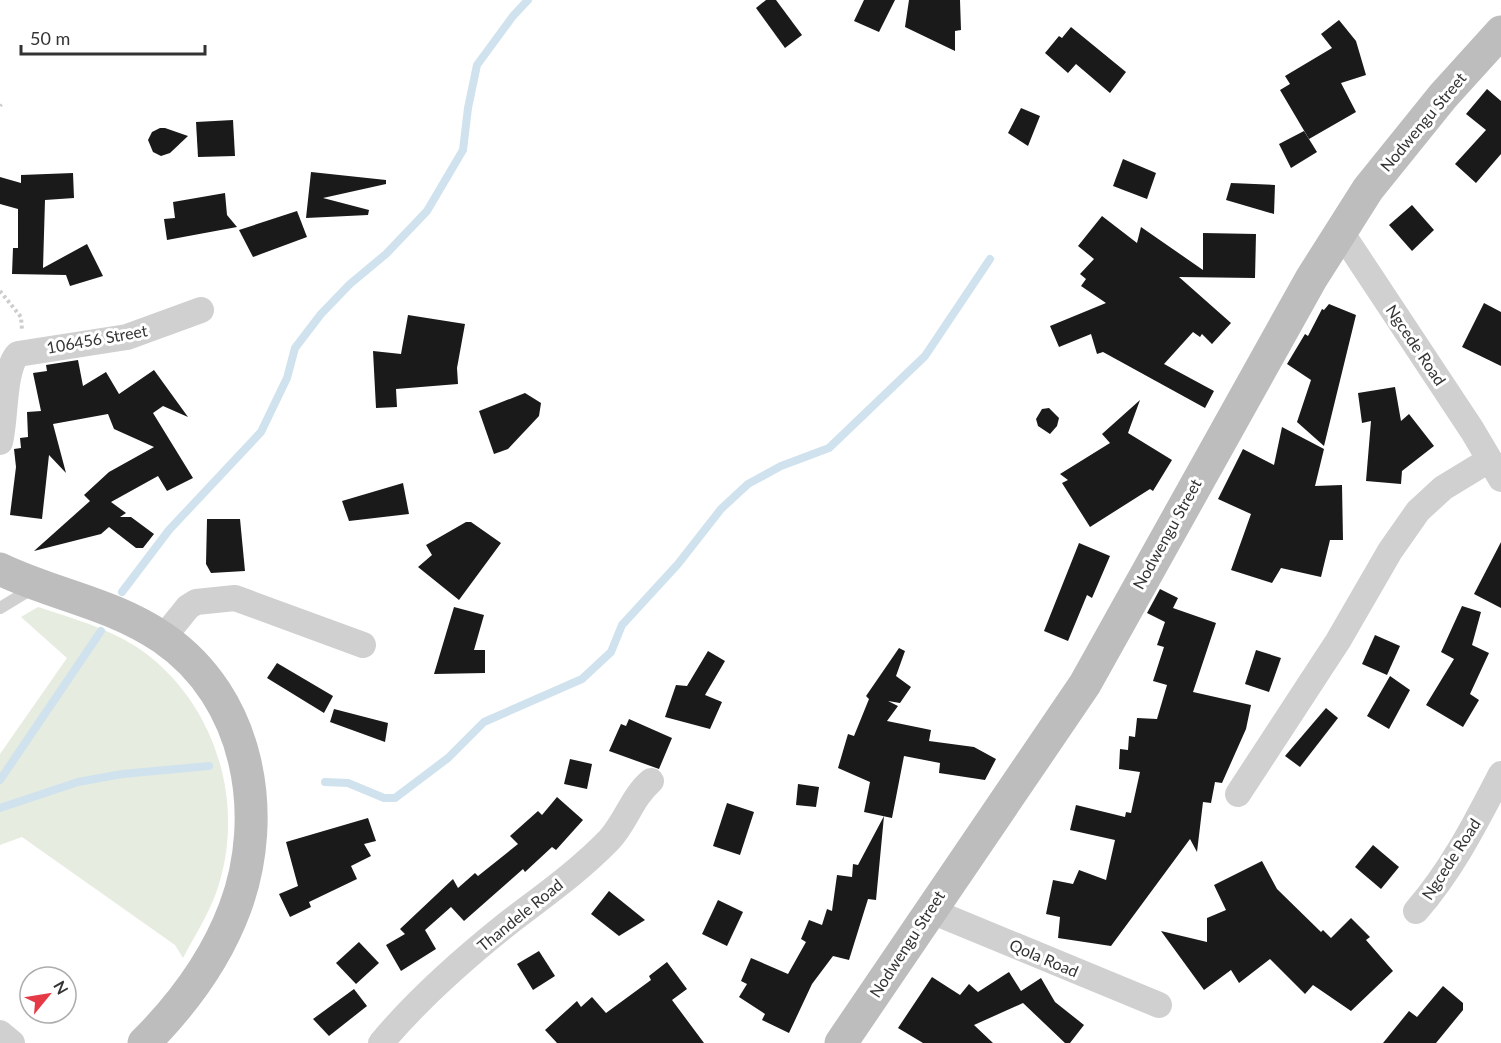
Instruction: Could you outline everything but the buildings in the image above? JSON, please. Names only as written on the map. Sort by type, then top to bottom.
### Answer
[{"type":"street","name":"Nodwengu Street","points":[[847,1041],[929,910],[1085,684],[1217,444],[1368,189],[1443,96],[1501,32]]},
{"type":"street","name":"Ngcede Road","points":[[1238,794],[1338,641],[1390,551],[1418,511],[1443,488],[1495,470],[1472,430],[1341,232]]},
{"type":"street","name":"106456 Street","points":[[0,442],[12,360],[24,351],[127,337],[201,310]]},
{"type":"street","points":[[0,569],[37,586],[70,594],[115,612],[163,638],[188,659],[211,684],[230,715],[243,750],[251,795],[252,843],[235,908],[208,963],[172,1015],[144,1043]]},
{"type":"street","points":[[163,638],[188,606],[196,602],[235,598],[363,645]]},
{"type":"street","name":"Ngcede Road","points":[[1416,911],[1435,889],[1461,849],[1501,774]]},
{"type":"street","name":"Thandele Road","points":[[381,1043],[448,974],[569,876],[610,839],[626,819],[640,791],[651,781]]},
{"type":"street","name":"Qola Road","points":[[929,910],[1159,1005]]},
{"type":"street","points":[[0,1033],[12,1043]]},
{"type":"lane","points":[[0,608],[37,586]]},
{"type":"path","name":"106456 Street","points":[[0,291],[21,317],[24,351]]},
{"type":"shaded area","points":[[38,607],[112,633],[135,646],[163,668],[186,694],[204,724],[218,756],[226,789],[228,824],[225,859],[213,901],[183,958],[175,945],[22,837],[0,845],[0,754],[67,658],[21,617]]},
{"type":"waterway","points":[[122,592],[169,530],[261,432],[287,378],[295,348],[321,314],[350,284],[386,254],[427,211],[463,150],[468,108],[477,65],[513,16],[528,0]]},
{"type":"waterway","points":[[325,782],[348,783],[384,798],[395,798],[448,758],[484,722],[582,679],[611,652],[622,625],[678,564],[721,509],[748,484],[781,466],[829,448],[925,356],[990,259]]},
{"type":"waterway","points":[[0,780],[101,631]]},
{"type":"waterway","points":[[0,808],[78,782],[122,774],[209,766]]}]
